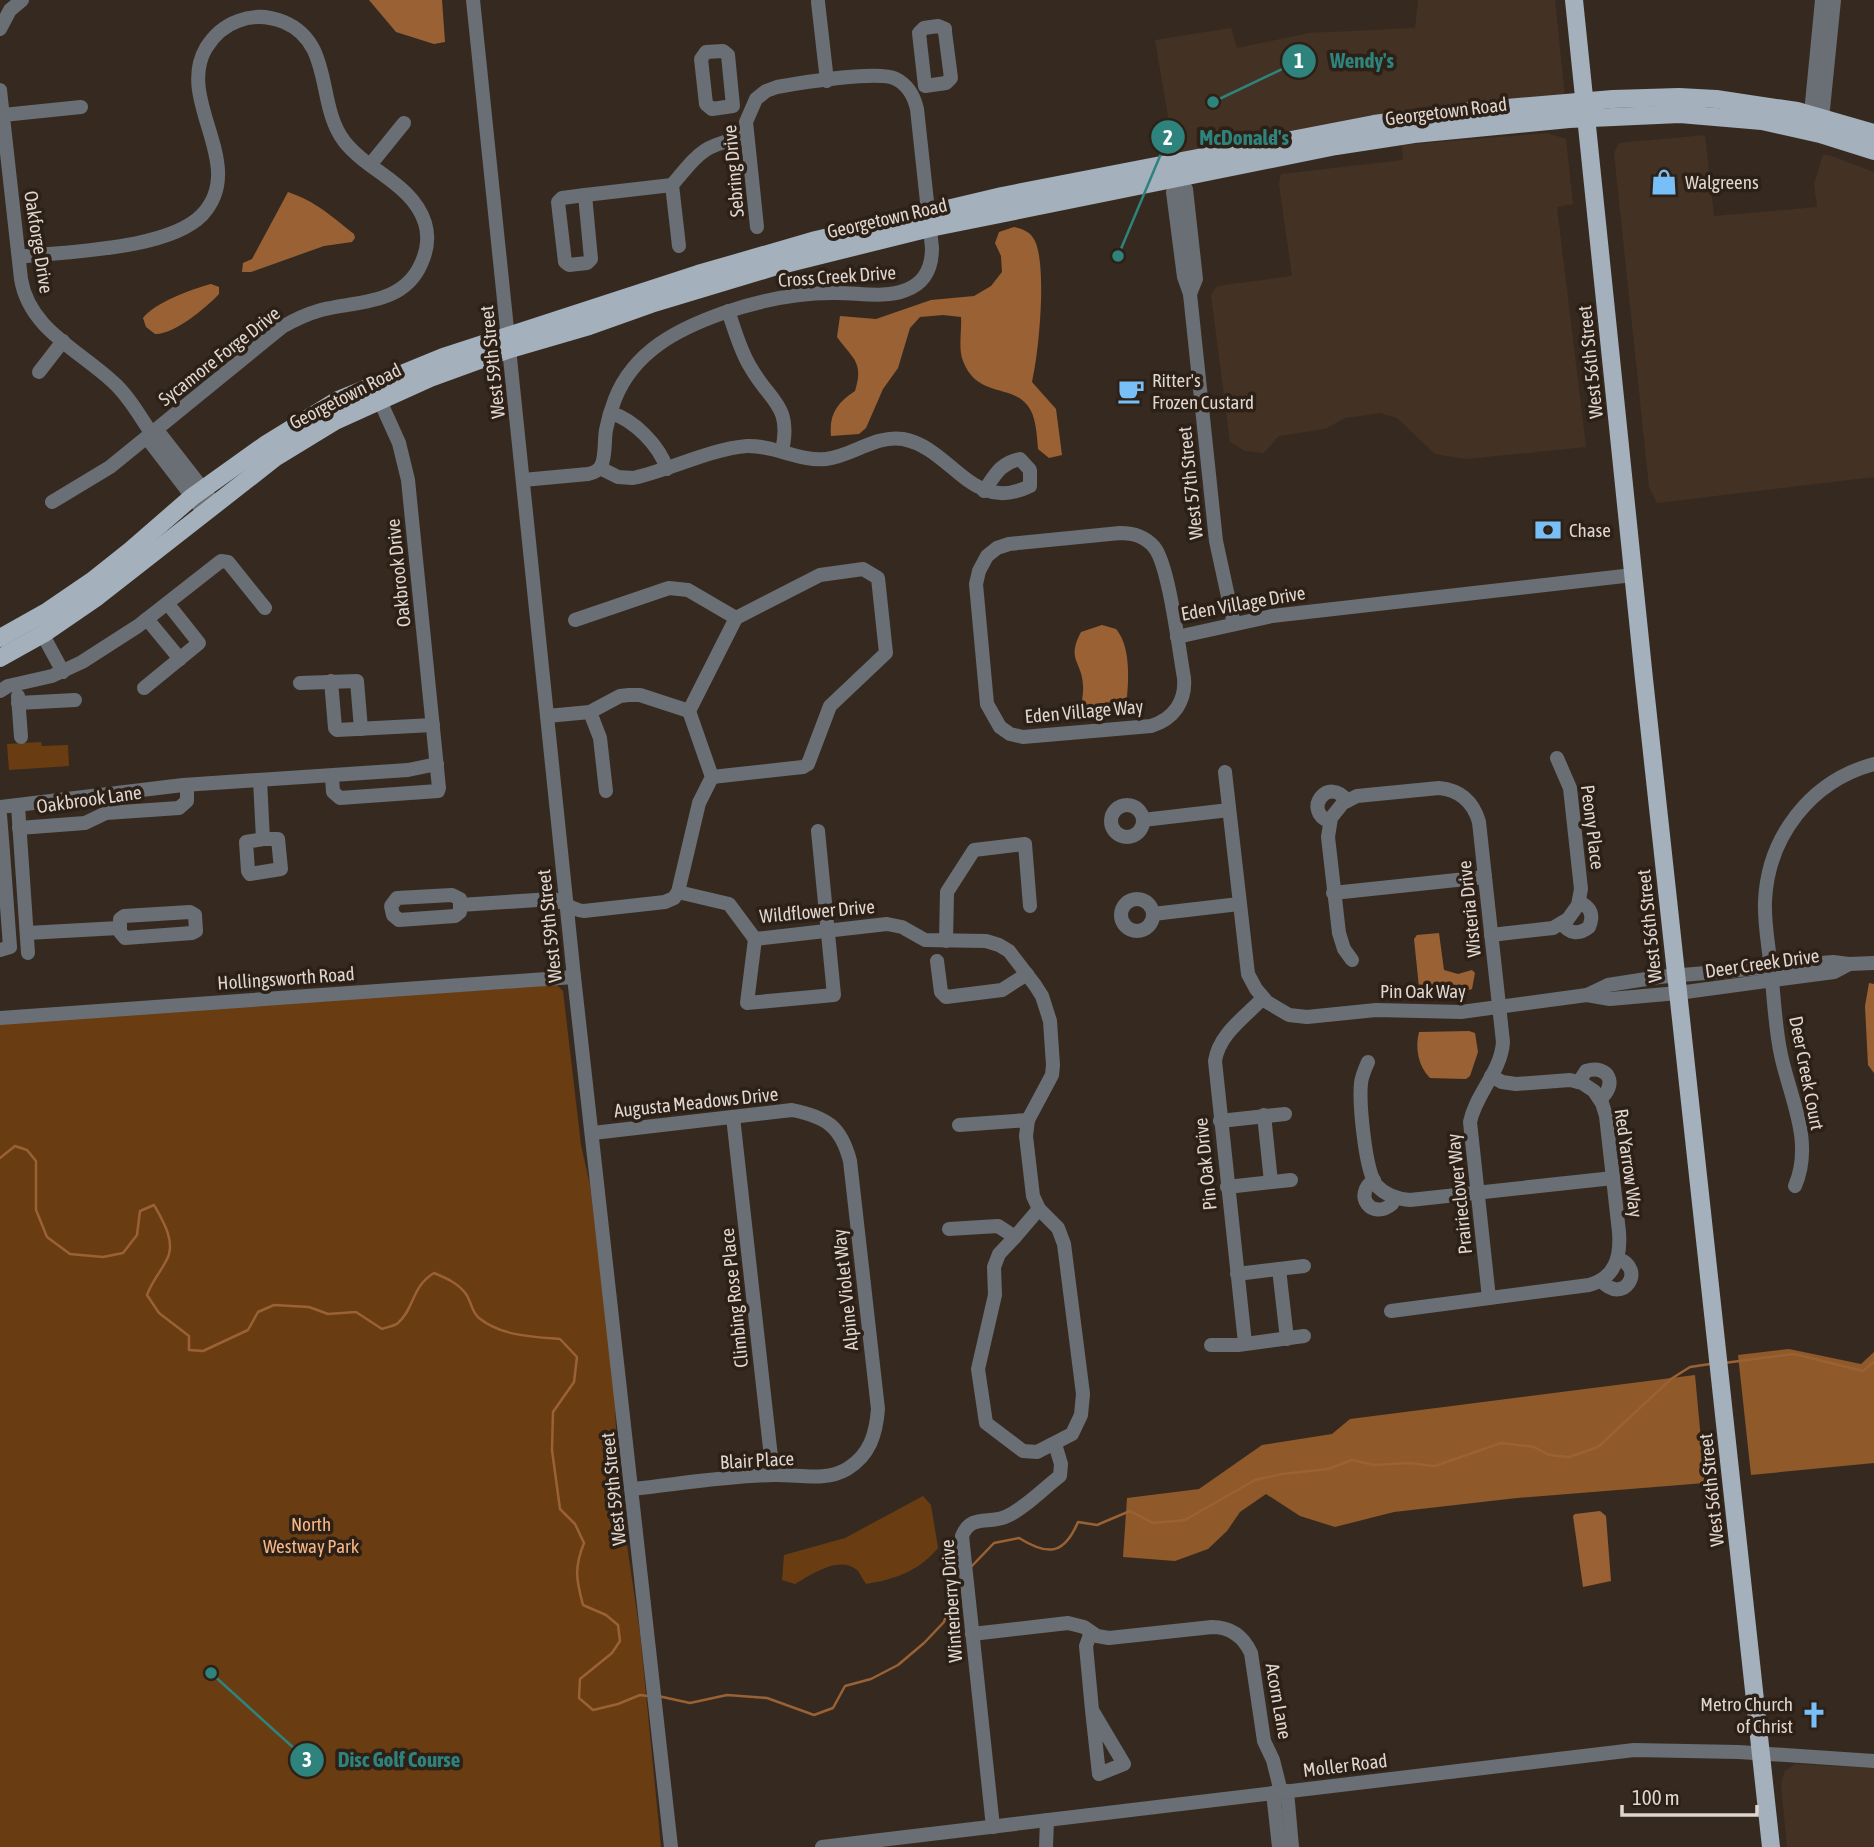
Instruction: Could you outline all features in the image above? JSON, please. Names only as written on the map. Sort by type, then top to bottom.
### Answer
[{"type":"main road","name":"West 56th Street","points":[[1574,0],[1633,575],[1771,1847]]},
{"type":"main road","name":"Georgetown Road","points":[[0,638],[39,626],[97,597],[276,457],[420,365],[509,342],[753,257],[1178,170],[1374,124],[1472,111],[1585,110],[1662,97],[1716,99],[1764,105],[1816,124],[1874,151]]},
{"type":"main road","name":"Georgetown Road","points":[[1816,124],[1874,133]]},
{"type":"main road","name":"Georgetown Road","points":[[0,658],[198,493],[302,421],[338,400],[376,392]]},
{"type":"street","name":"West 59th Street","points":[[473,0],[566,905],[671,1847]]},
{"type":"street","points":[[1816,124],[1822,0]]},
{"type":"street","points":[[1816,124],[1834,0]]},
{"type":"street","points":[[0,29],[17,1]]},
{"type":"street","points":[[818,2],[827,81]]},
{"type":"street","name":"Sycamore Forge Drive","points":[[19,257],[147,241],[187,226],[203,213],[214,195],[218,170],[199,93],[199,65],[212,39],[228,26],[243,19],[260,17],[276,19],[292,26],[305,37],[319,62],[339,133],[349,146],[410,197],[424,222],[426,250],[421,266],[411,280],[388,296],[320,310],[282,327],[106,471],[52,502]]},
{"type":"street","name":"Sebring Drive","points":[[757,227],[746,122],[756,99],[774,88],[884,75],[899,80],[912,93]]},
{"type":"street","points":[[925,86],[912,93],[917,109],[929,220]]},
{"type":"street","name":"Oakforge Drive","points":[[0,90],[23,287],[30,307],[43,324],[115,383],[210,508]]},
{"type":"street","name":"Sebring Drive","points":[[733,106],[748,113]]},
{"type":"street","points":[[3,116],[81,107]]},
{"type":"street","points":[[370,164],[404,123]]},
{"type":"street","points":[[584,195],[592,258],[587,263],[569,265],[565,262],[558,202],[562,198],[584,195],[672,185],[705,148],[747,136]]},
{"type":"street","name":"West 57th Street","points":[[1178,170],[1186,189],[1196,279],[1190,294],[1216,541],[1234,624]]},
{"type":"street","points":[[672,185],[679,246]]},
{"type":"street","name":"Cross Creek Drive","points":[[600,468],[604,437],[620,390],[630,373],[656,346],[688,326],[751,304],[796,295],[833,292],[894,293],[907,290],[921,280],[930,265],[932,248],[929,220]]},
{"type":"street","points":[[728,311],[745,358],[785,417],[786,431],[782,451]]},
{"type":"street","points":[[39,372],[63,341]]},
{"type":"street","name":"Oakbrook Drive","points":[[376,392],[398,443],[408,480],[437,764]]},
{"type":"street","points":[[611,413],[624,418],[656,447],[667,469]]},
{"type":"street","points":[[523,480],[588,474],[600,468],[625,479],[736,448],[757,446],[824,459],[877,441],[903,439],[923,446],[961,477],[984,491]]},
{"type":"street","name":"Eden Village Drive","points":[[982,648],[976,579],[982,563],[990,553],[1014,543],[1120,533],[1133,534],[1144,539],[1155,547],[1164,567],[1177,637],[1297,612],[1633,575]]},
{"type":"street","points":[[0,691],[63,672],[90,658],[168,604],[220,562],[228,562],[265,608]]},
{"type":"street","points":[[460,905],[550,899],[560,901],[574,910],[584,911],[665,902],[674,898],[678,892],[699,803],[712,777],[690,711],[736,618],[820,575],[863,569],[878,578],[886,653],[830,706],[808,764],[803,767],[712,777]]},
{"type":"street","points":[[575,620],[669,588],[688,590],[736,618]]},
{"type":"street","points":[[144,688],[199,641],[168,604]]},
{"type":"street","points":[[147,619],[180,659]]},
{"type":"street","points":[[39,626],[63,672]]},
{"type":"street","name":"Eden Village Way","points":[[982,648],[990,712],[1007,732],[1032,737],[1147,726],[1163,721],[1176,710],[1184,691],[1177,637]]},
{"type":"street","points":[[331,681],[335,728],[339,730],[433,725]]},
{"type":"street","points":[[300,683],[357,681],[361,729]]},
{"type":"street","points":[[17,684],[22,737]]},
{"type":"street","points":[[547,716],[590,712],[620,696],[629,695],[643,696],[690,711]]},
{"type":"street","points":[[18,704],[75,700]]},
{"type":"street","points":[[590,712],[600,737],[606,791]]},
{"type":"street","name":"Peony Place","points":[[1491,935],[1544,930],[1562,923],[1576,933],[1589,927],[1591,912],[1586,905],[1579,902],[1581,888],[1570,788],[1557,758]]},
{"type":"street","points":[[332,776],[333,792],[340,798],[438,791],[437,764]]},
{"type":"street","name":"Oakbrook Lane","points":[[0,807],[187,785],[408,770],[437,764]]},
{"type":"street","name":"Deer Creek Court","points":[[1795,1186],[1802,1163],[1798,1114],[1780,1053],[1765,902],[1772,859],[1796,814],[1831,782],[1849,772],[1874,764]]},
{"type":"street","points":[[1225,772],[1248,974],[1263,998]]},
{"type":"street","points":[[260,780],[263,839]]},
{"type":"street","name":"Oakbrook Lane","points":[[19,828],[88,822],[106,813],[179,808],[187,800],[187,785]]},
{"type":"street","name":"Wisteria Drive","points":[[1333,893],[1328,831],[1338,811],[1363,795],[1438,788],[1459,793],[1474,807],[1479,822],[1499,1008]]},
{"type":"street","points":[[18,806],[29,953]]},
{"type":"street","points":[[1143,820],[1229,810]]},
{"type":"street","points":[[0,815],[10,947],[0,950]]},
{"type":"street","points":[[755,939],[747,1003],[834,994],[818,831]]},
{"type":"street","points":[[946,941],[947,892],[974,850],[1025,844],[1030,906]]},
{"type":"street","points":[[1352,960],[1340,941],[1333,893],[1485,877]]},
{"type":"street","name":"Wildflower Drive","points":[[678,892],[729,904],[755,939],[887,924],[902,928],[925,940],[986,941],[1009,951],[1042,996],[1047,1008],[1053,1061],[1052,1075],[1028,1120]]},
{"type":"street","points":[[1562,923],[1571,916],[1579,902]]},
{"type":"street","points":[[1153,914],[1239,904]]},
{"type":"street","points":[[189,912],[195,915],[196,931],[192,933],[125,938],[120,934],[119,928],[120,919],[124,916],[189,912]]},
{"type":"street","points":[[27,933],[119,928]]},
{"type":"street","points":[[937,961],[941,992],[946,996],[1002,990],[1027,974]]},
{"type":"street","name":"Deer Creek Drive","points":[[1677,984],[1771,966],[1833,962],[1874,963]]},
{"type":"street","name":"Deer Creek Drive","points":[[1677,984],[1772,982],[1834,972],[1849,964]]},
{"type":"street","name":"Hollingsworth Road","points":[[0,1018],[574,977]]},
{"type":"street","name":"Pin Oak Way","points":[[1263,998],[1281,1012],[1303,1017],[1376,1010],[1451,1013],[1587,995],[1608,985],[1677,984]]},
{"type":"street","name":"Pin Oak Drive","points":[[1245,1343],[1214,1066],[1217,1051],[1226,1035],[1263,998]]},
{"type":"street","name":"Prairieclover Way","points":[[1489,1298],[1470,1122],[1499,1062],[1503,1047],[1499,1008]]},
{"type":"street","points":[[1368,1062],[1360,1092],[1367,1163],[1383,1189],[1387,1208],[1376,1210],[1367,1204],[1364,1197],[1367,1185],[1383,1189],[1410,1200],[1613,1178]]},
{"type":"street","name":"Red Yarrow Way","points":[[1579,1082],[1588,1070],[1598,1069],[1605,1073],[1610,1086],[1600,1099]]},
{"type":"street","name":"Red Yarrow Way","points":[[1491,1076],[1502,1082],[1516,1084],[1564,1080],[1579,1082],[1594,1091],[1600,1099],[1606,1116],[1613,1178],[1619,1232],[1618,1259]]},
{"type":"street","name":"Augusta Meadows Drive","points":[[593,1133],[792,1111],[819,1117],[839,1132]]},
{"type":"street","points":[[1220,1121],[1284,1114]]},
{"type":"street","points":[[1264,1115],[1271,1182]]},
{"type":"street","name":"Climbing Rose Place","points":[[733,1116],[773,1475]]},
{"type":"street","points":[[959,1125],[1028,1120],[1027,1144],[1033,1196],[1038,1209],[1055,1225],[1064,1244],[1083,1399],[1081,1415],[1070,1436],[1035,1453],[1023,1451],[986,1424],[978,1369],[995,1295],[994,1265],[999,1254],[1038,1209]]},
{"type":"street","name":"Alpine Violet Way","points":[[839,1132],[850,1161],[877,1396],[878,1418],[872,1444]]},
{"type":"street","points":[[1227,1187],[1291,1180]]},
{"type":"street","points":[[949,1229],[998,1226],[1014,1237]]},
{"type":"street","points":[[1391,1311],[1587,1286],[1601,1280],[1613,1270],[1618,1259],[1627,1263],[1632,1272],[1627,1286],[1618,1290],[1611,1289],[1601,1280]]},
{"type":"street","points":[[1237,1273],[1304,1266]]},
{"type":"street","points":[[1279,1269],[1287,1339]]},
{"type":"street","points":[[1212,1345],[1238,1345],[1304,1336]]},
{"type":"street","name":"Blair Place","points":[[633,1489],[773,1475],[829,1475],[846,1470],[861,1458],[872,1444]]},
{"type":"street","name":"Winterberry Drive","points":[[993,1827],[963,1532],[976,1520],[1007,1516],[1060,1476],[1061,1465],[1055,1444]]},
{"type":"street","points":[[972,1634],[1065,1623],[1091,1632],[1086,1650],[1092,1710]]},
{"type":"street","name":"Acorn Lane","points":[[1091,1632],[1109,1639],[1212,1627],[1223,1628],[1242,1638],[1251,1653],[1264,1741],[1273,1760],[1280,1792]]},
{"type":"street","name":"Moller Road","points":[[822,1847],[903,1843],[1047,1820],[1634,1750],[1874,1761]]},
{"type":"street","points":[[1279,1847],[1280,1792]]},
{"type":"street","points":[[1280,1792],[1292,1847]]},
{"type":"street","points":[[1046,1847],[1047,1820]]},
{"type":"shaded area","points":[[369,0],[442,0],[445,42],[434,44],[396,32]]},
{"type":"shaded area","points":[[1418,0],[1555,0],[1565,97],[1175,158],[1155,40],[1231,28],[1237,48],[1309,33],[1415,28]]},
{"type":"shaded area","points":[[1547,133],[1566,139],[1573,204],[1557,207],[1586,447],[1465,459],[1435,454],[1397,418],[1380,413],[1345,418],[1325,429],[1279,436],[1264,453],[1245,451],[1230,442],[1211,295],[1216,287],[1292,276],[1279,184],[1281,174],[1403,160],[1402,145]]},
{"type":"shaded area","points":[[1705,135],[1714,216],[1817,207],[1814,184],[1823,155],[1874,172],[1874,477],[1657,503],[1649,487],[1614,153],[1619,143]]},
{"type":"shaded area","points":[[288,192],[323,210],[354,234],[355,238],[352,242],[324,246],[251,272],[242,272],[243,263],[252,259]]},
{"type":"shaded area","points":[[1014,227],[1031,235],[1039,253],[1041,310],[1032,382],[1056,409],[1062,455],[1049,458],[1038,449],[1033,415],[1021,399],[986,386],[969,373],[961,351],[961,317],[943,315],[920,317],[910,328],[898,368],[883,389],[866,428],[859,434],[831,436],[833,415],[843,400],[855,391],[858,373],[855,361],[837,337],[840,316],[876,319],[931,300],[974,296],[991,286],[1002,272],[1001,256],[995,243],[999,232]]},
{"type":"shaded area","points":[[211,284],[219,287],[219,294],[189,320],[162,333],[155,334],[146,327],[143,318],[148,312],[184,293]]},
{"type":"shaded area","points":[[1102,625],[1116,629],[1124,644],[1128,671],[1127,697],[1117,709],[1091,717],[1083,713],[1082,677],[1075,649],[1081,632]]},
{"type":"shaded area","points":[[1439,933],[1444,970],[1458,974],[1472,970],[1475,973],[1472,989],[1445,994],[1431,993],[1419,987],[1414,939],[1417,935]]},
{"type":"shaded area","points":[[1869,983],[1874,984],[1874,1073],[1868,1065],[1865,1006]]},
{"type":"shaded area","points":[[1419,1032],[1475,1033],[1478,1052],[1470,1076],[1466,1079],[1430,1078],[1419,1056]]},
{"type":"shaded area","points":[[1789,1349],[1861,1364],[1874,1352],[1874,1463],[1751,1475],[1738,1355]]},
{"type":"shaded area","points":[[1695,1375],[1705,1483],[1517,1498],[1394,1512],[1335,1527],[1300,1516],[1266,1494],[1240,1512],[1227,1531],[1208,1549],[1175,1561],[1123,1557],[1127,1498],[1199,1489],[1262,1445],[1332,1434],[1350,1419]]},
{"type":"shaded area","points":[[1600,1511],[1606,1516],[1611,1581],[1583,1587],[1573,1516]]},
{"type":"shaded area","points":[[1795,1764],[1874,1768],[1874,1847],[1787,1847],[1781,1784],[1785,1771]]},
{"type":"green space","points":[[41,742],[42,746],[68,745],[69,766],[9,770],[7,744]]},
{"type":"green space","name":"North Westway Park","points":[[557,985],[563,991],[581,1145],[590,1185],[614,1387],[619,1491],[640,1633],[661,1847],[0,1847],[0,1023]]},
{"type":"green space","points":[[923,1496],[931,1505],[938,1548],[914,1569],[887,1580],[866,1584],[857,1570],[842,1565],[825,1568],[795,1584],[782,1580],[784,1555],[845,1538]]},
{"type":"waterway","points":[[0,1158],[15,1146],[27,1150],[36,1161],[36,1210],[47,1237],[70,1254],[103,1257],[123,1253],[137,1235],[140,1211],[154,1205],[168,1232],[170,1247],[166,1261],[147,1295],[159,1313],[189,1336],[189,1350],[203,1351],[248,1330],[258,1312],[274,1305],[309,1307],[328,1314],[356,1312],[382,1329],[393,1326],[408,1311],[421,1285],[434,1273],[463,1290],[477,1316],[497,1329],[560,1339],[577,1357],[574,1382],[553,1412],[552,1450],[560,1509],[575,1524],[584,1543],[577,1574],[583,1605],[606,1615],[618,1625],[620,1641],[612,1653],[580,1679],[579,1698],[593,1710],[640,1695],[648,1696]]},
{"type":"waterway","points":[[1724,1363],[1794,1354],[1863,1371],[1874,1362]]},
{"type":"waterway","points":[[970,1568],[994,1543],[1019,1538],[1038,1548],[1054,1549],[1067,1541],[1078,1522],[1097,1525],[1130,1511],[1153,1523],[1185,1520],[1255,1480],[1328,1469],[1352,1460],[1374,1465],[1409,1463],[1435,1466],[1501,1443],[1534,1447],[1549,1455],[1569,1457],[1598,1447],[1671,1379],[1690,1367],[1710,1364]]},
{"type":"waterway","points":[[658,1696],[690,1703],[727,1695],[767,1698],[814,1715],[833,1708],[845,1686],[871,1679],[898,1665],[924,1643],[944,1622],[952,1596],[960,1583]]},
{"type":"place","name":"Wendy's","points":[[1213,102]]},
{"type":"place","name":"Walgreens","points":[[1664,182]]},
{"type":"place","name":"McDonald's","points":[[1118,256]]},
{"type":"place","name":"Ritter's Frozen Custard","points":[[1131,391]]},
{"type":"place","name":"Chase","points":[[1548,530]]},
{"type":"place","name":"Disc Golf Course","points":[[211,1673]]},
{"type":"place","name":"Metro Church of Christ","points":[[1814,1715]]}]
